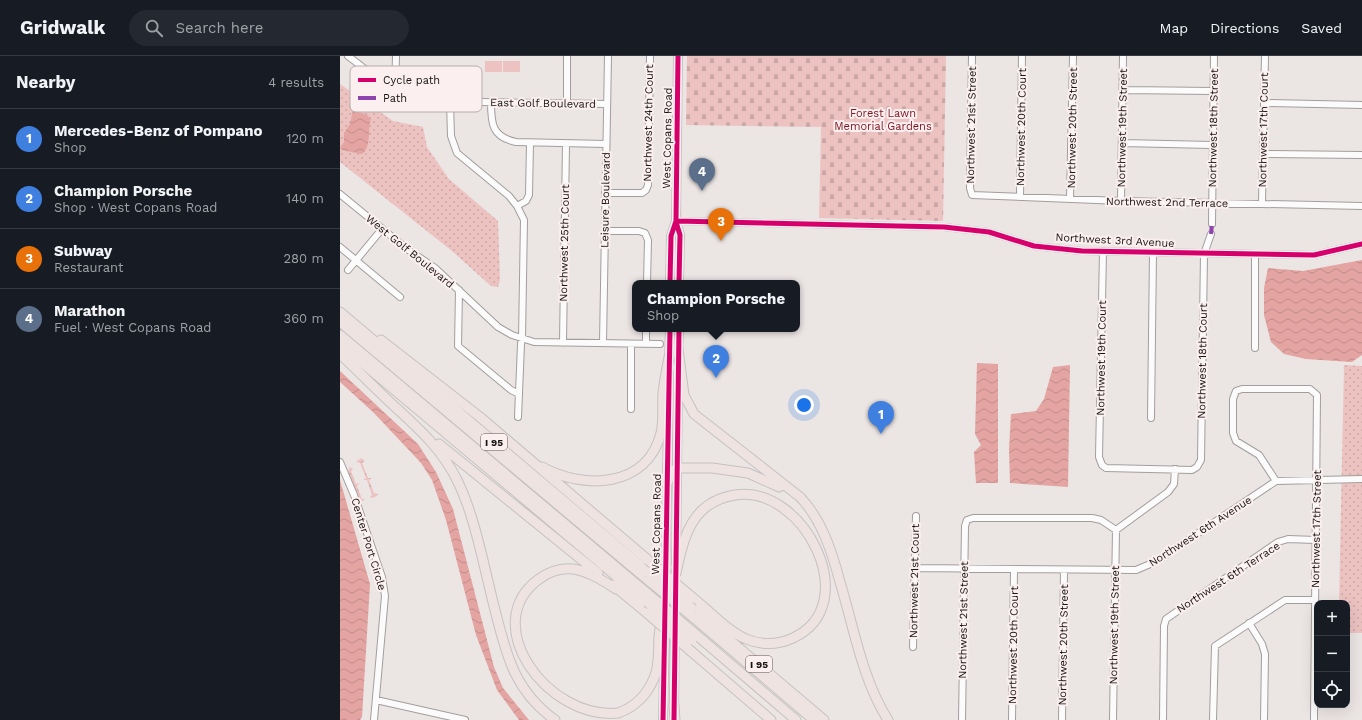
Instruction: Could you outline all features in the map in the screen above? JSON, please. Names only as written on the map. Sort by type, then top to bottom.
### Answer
[{"type":"highway","points":[[340,311],[459,400],[740,636],[759,642],[777,643],[800,634],[814,621],[823,604],[825,579],[822,562],[814,545],[796,518],[772,500],[762,496],[746,494],[721,498],[707,506],[696,517],[685,535],[676,573]]},
{"type":"highway","name":"I 95","points":[[340,311],[648,576],[824,720]]},
{"type":"highway","points":[[340,322],[648,576]]},
{"type":"highway","points":[[340,335],[648,598]]},
{"type":"highway","name":"I 95","points":[[340,344],[648,598],[786,720]]},
{"type":"highway","points":[[678,350],[684,395],[694,414],[800,497],[809,508],[819,525],[832,555],[869,680],[879,704],[888,720]]},
{"type":"highway","points":[[340,354],[417,427],[647,613],[762,712],[769,720]]},
{"type":"highway","points":[[506,440],[540,465],[567,477],[597,482],[613,480],[626,476],[646,461],[659,440],[662,427],[663,392],[669,357]]},
{"type":"highway","points":[[417,427],[445,460],[464,494],[505,649],[512,669],[532,699],[555,720]]},
{"type":"highway","points":[[667,483],[671,473],[677,468],[723,468],[740,471],[760,477],[792,495],[819,525]]},
{"type":"highway","points":[[616,589],[586,571],[571,569],[558,570],[546,574],[534,583],[524,594],[517,608],[515,622],[516,637],[520,653],[529,672],[539,688],[554,702],[564,709],[579,716],[596,718],[616,714],[630,707],[646,693],[658,668],[659,638],[665,601]]},
{"type":"highway","points":[[693,613],[814,720]]},
{"type":"highway","points":[[692,636],[796,720]]},
{"type":"highway","points":[[674,705],[674,720]]},
{"type":"main road","name":"West Copans Road","points":[[678,56],[676,221],[680,235],[679,280]]},
{"type":"main road","name":"West Copans Road","points":[[670,280],[671,236],[676,221]]},
{"type":"main road","name":"West Copans Road","points":[[663,720],[670,332]]},
{"type":"main road","name":"West Copans Road","points":[[674,705],[679,332]]},
{"type":"street","name":"East Golf Boulevard","points":[[348,56],[359,64]]},
{"type":"street","points":[[359,56],[359,64]]},
{"type":"street","points":[[396,56],[396,66]]},
{"type":"street","points":[[567,56],[567,103]]},
{"type":"street","name":"Leisure Boulevard","points":[[603,343],[608,56]]},
{"type":"street","name":"Northwest 24th Court","points":[[605,193],[642,193],[646,190],[648,184],[650,56]]},
{"type":"street","name":"Northwest 21st Street","points":[[972,56],[970,188],[972,195]]},
{"type":"street","name":"Northwest 20th Court","points":[[1020,197],[1022,56]]},
{"type":"street","name":"Northwest 20th Street","points":[[1070,199],[1073,56]]},
{"type":"street","name":"Northwest 19th Street","points":[[1121,201],[1123,56]]},
{"type":"street","name":"Northwest 18th Street","points":[[1212,224],[1214,56]]},
{"type":"street","name":"Northwest 17th Court","points":[[1262,203],[1265,56]]},
{"type":"street","points":[[1123,90],[1213,91]]},
{"type":"street","name":"East Golf Boulevard","points":[[482,102],[607,104]]},
{"type":"street","points":[[491,102],[491,119],[498,134],[506,140],[530,143],[606,144]]},
{"type":"street","points":[[1264,103],[1362,105]]},
{"type":"street","points":[[450,112],[451,136],[458,153],[509,196],[517,206],[524,220],[522,338],[518,417]]},
{"type":"street","points":[[517,206],[526,201],[529,194],[530,143]]},
{"type":"street","points":[[1122,143],[1212,145]]},
{"type":"street","name":"Northwest 25th Court","points":[[563,343],[566,144]]},
{"type":"street","points":[[1262,154],[1362,156]]},
{"type":"street","name":"West Golf Boulevard","points":[[340,194],[382,229],[435,268],[498,327],[534,342],[660,344]]},
{"type":"street","name":"Northwest 2nd Terrace","points":[[972,195],[1121,201],[1362,206]]},
{"type":"street","name":"Northwest 3rd Avenue","points":[[676,221],[944,227],[988,232],[1034,246],[1070,250],[1204,254],[1314,255],[1362,244]]},
{"type":"street","points":[[348,270],[382,229]]},
{"type":"street","points":[[605,231],[639,231],[645,233],[648,240],[647,280]]},
{"type":"street","points":[[1204,254],[1211,234]]},
{"type":"street","points":[[340,247],[400,297]]},
{"type":"street","name":"Northwest 19th Court","points":[[1103,251],[1099,457],[1102,465],[1106,468],[1175,469]]},
{"type":"street","points":[[1151,418],[1153,252]]},
{"type":"street","name":"Northwest 18th Court","points":[[1175,469],[1192,470],[1197,467],[1200,460],[1204,254]]},
{"type":"street","points":[[1254,255],[1255,348]]},
{"type":"street","points":[[459,290],[458,346],[511,390],[519,394]]},
{"type":"street","points":[[646,332],[646,344]]},
{"type":"street","points":[[631,344],[631,409]]},
{"type":"street","name":"Northwest 17th Street","points":[[1276,481],[1259,454],[1236,441],[1233,433],[1233,399],[1236,391],[1242,389],[1310,389],[1317,395],[1318,478],[1315,600]]},
{"type":"street","name":"Center Port Circle","points":[[340,462],[347,474],[382,577],[385,596],[374,720]]},
{"type":"street","points":[[1116,530],[1168,492],[1174,484],[1175,469]]},
{"type":"street","name":"Northwest 6th Avenue","points":[[915,568],[1136,570],[1155,562],[1276,481],[1318,478],[1362,479]]},
{"type":"street","name":"Northwest 21st Court","points":[[913,647],[916,516]]},
{"type":"street","name":"Northwest 21st Street","points":[[962,720],[965,526],[967,520],[973,518],[1092,518],[1100,520],[1116,530]]},
{"type":"street","name":"Northwest 19th Street","points":[[1113,720],[1116,530]]},
{"type":"street","name":"Northwest 6th Terrace","points":[[1163,720],[1164,626],[1166,619],[1278,542],[1288,539],[1316,540]]},
{"type":"street","name":"Northwest 20th Court","points":[[1012,720],[1014,570]]},
{"type":"street","name":"Northwest 20th Street","points":[[1062,720],[1064,570]]},
{"type":"street","points":[[1213,720],[1215,646],[1285,600],[1314,600]]},
{"type":"street","points":[[1249,623],[1262,644],[1265,654],[1264,720]]},
{"type":"street","name":"Northwest 17th Street","points":[[1314,720],[1315,636]]},
{"type":"street","points":[[376,700],[465,720]]},
{"type":"green space","name":"Forest Lawn Memorial Gardens","points":[[687,56],[946,56],[943,221],[819,218],[821,127],[686,125]]},
{"type":"green space","points":[[485,61],[502,61],[502,72],[485,72]]},
{"type":"green space","points":[[503,61],[520,61],[520,72],[503,72]]},
{"type":"green space","points":[[340,84],[350,91],[350,112],[380,112],[393,121],[423,127],[427,147],[449,179],[498,221],[500,280],[498,287],[491,286],[452,251],[340,162]]},
{"type":"green space","points":[[1344,365],[1362,366],[1362,633],[1350,633],[1350,600],[1339,600]]},
{"type":"green space","points":[[361,458],[365,461],[362,463],[368,478],[372,478],[369,480],[374,493],[378,494],[372,498],[370,497],[372,495],[367,480],[363,480],[366,478],[360,463],[356,462]]},
{"type":"green space","points":[[350,467],[353,469],[351,471],[356,484],[360,483],[357,486],[362,499],[365,499],[363,501],[359,500],[348,472]]},
{"type":"water","points":[[353,112],[359,112],[367,115],[371,119],[367,147],[362,154],[342,150],[340,148],[344,142],[344,133],[350,124]]},
{"type":"water","points":[[1362,260],[1362,355],[1352,362],[1306,359],[1284,354],[1271,342],[1264,315],[1264,288],[1268,268],[1303,271]]},
{"type":"water","points":[[977,363],[998,364],[998,483],[976,483],[974,452],[981,445],[975,434]]},
{"type":"water","points":[[1070,365],[1068,487],[1010,483],[1009,449],[1011,414],[1036,411],[1044,399],[1053,367]]},
{"type":"water","points":[[340,371],[418,444],[436,472],[453,509],[494,667],[503,688],[529,720],[519,720],[497,690],[476,635],[446,520],[432,480],[421,463],[374,413],[340,382]]},
{"type":"water","points":[[340,480],[370,584],[362,717],[360,720],[340,720]]},
{"type":"marked path","points":[[1211,234],[1212,224]]},
{"type":"cycle path","points":[[670,280],[671,236],[676,221],[678,56]]},
{"type":"cycle path","points":[[676,221],[944,227],[989,232],[1034,246],[1082,251],[1314,255],[1362,244]]},
{"type":"cycle path","points":[[676,222],[680,235],[679,280]]},
{"type":"cycle path","points":[[663,720],[670,332]]},
{"type":"cycle path","points":[[674,720],[679,332]]},
{"type":"place","name":"Marathon","points":[[702,191]]},
{"type":"place","name":"Subway","points":[[721,241]]},
{"type":"place","name":"Champion Porsche","points":[[716,378]]},
{"type":"place","name":"Mercedes-Benz of Pompano","points":[[881,434]]}]
